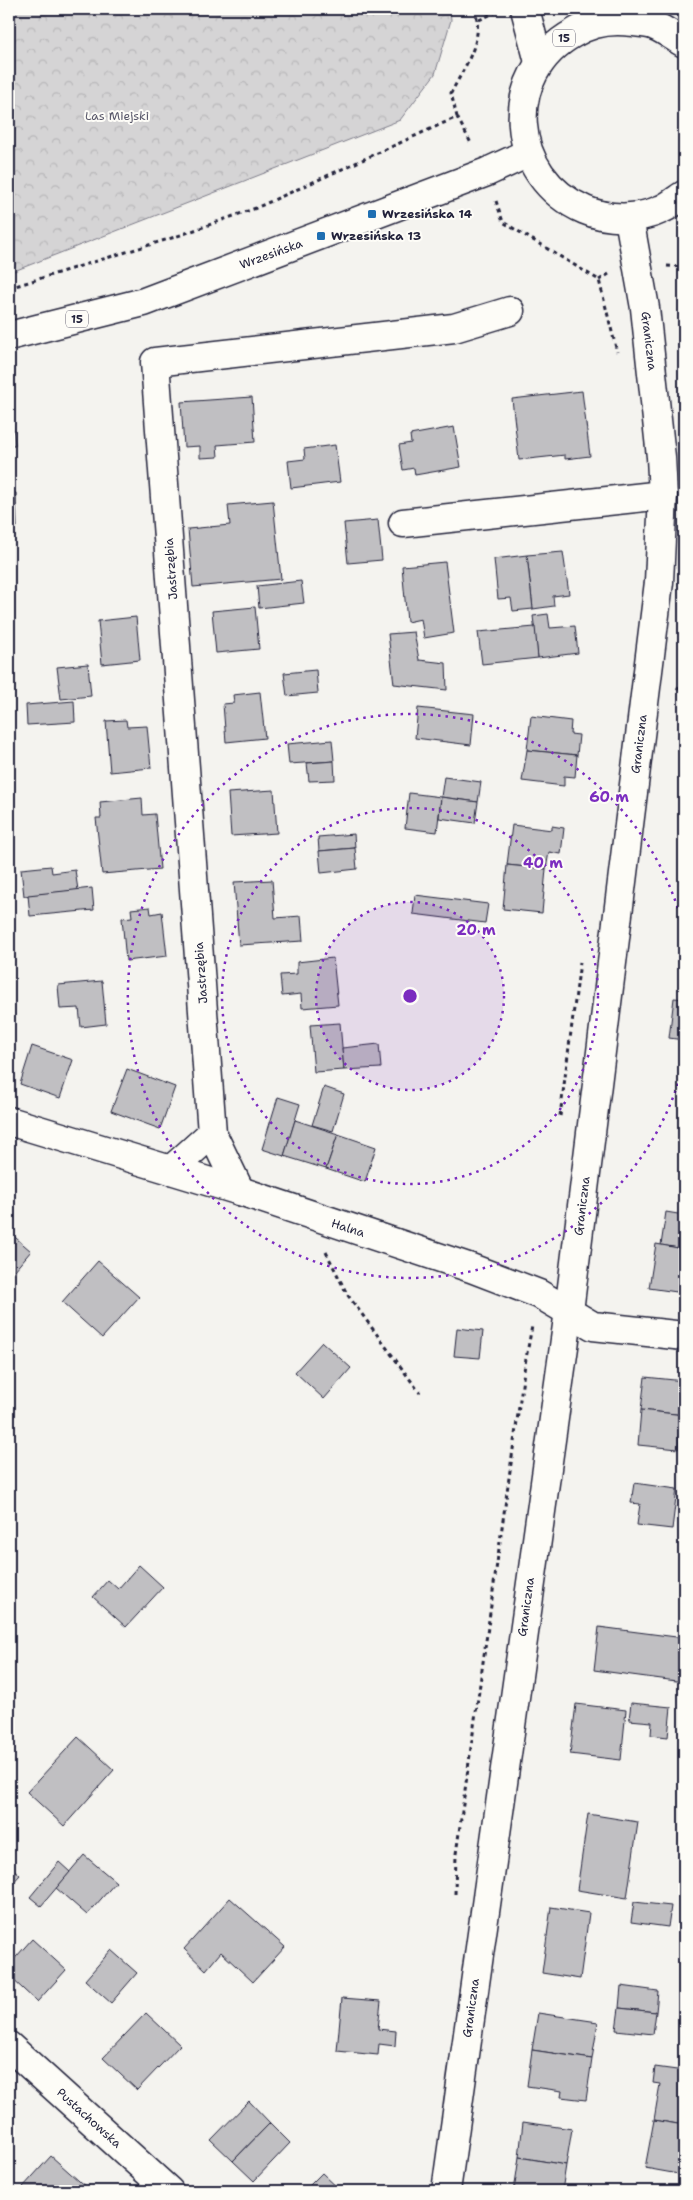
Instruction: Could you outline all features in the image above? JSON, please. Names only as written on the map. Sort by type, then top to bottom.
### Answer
[{"type":"street","points":[[525,9],[539,62]]},
{"type":"street","name":"15","points":[[684,43],[654,25],[612,14],[580,29],[560,40],[539,62],[526,91],[522,122],[528,153],[543,181],[568,203],[597,216],[630,218],[662,210],[684,195]]},
{"type":"street","name":"Wrzesińska","points":[[9,336],[144,302],[487,172],[528,153]]},
{"type":"street","name":"Graniczna","points":[[446,2191],[569,1311],[659,582],[664,495],[660,438],[647,326],[630,218]]},
{"type":"street","name":"Jastrzębia","points":[[240,1191],[212,1133],[155,362],[454,328],[510,311]]},
{"type":"street","points":[[403,523],[664,495]]},
{"type":"street","name":"Halna","points":[[9,1121],[240,1191],[471,1268],[539,1294],[593,1326],[684,1336]]},
{"type":"street","points":[[171,1170],[212,1133]]},
{"type":"street","name":"Pustachowska","points":[[9,2046],[169,2191]]},
{"type":"path","points":[[474,9],[479,20],[474,49],[451,93],[457,117],[487,172],[503,222],[599,280],[618,354]]},
{"type":"path","points":[[479,20],[503,9]]},
{"type":"path","points":[[9,288],[175,237],[256,208],[457,117]]},
{"type":"path","points":[[560,1120],[578,966],[582,957]]},
{"type":"path","points":[[321,1218],[325,1252],[347,1294],[420,1393]]},
{"type":"path","points":[[455,1901],[456,1854],[525,1364],[539,1294]]},
{"type":"green space","name":"Las Miejski","points":[[9,9],[450,9],[451,20],[435,74],[400,120],[9,273]]},
{"type":"building","points":[[582,391],[590,456],[565,459],[565,455],[519,460],[512,399]]},
{"type":"building","points":[[252,397],[255,442],[217,445],[218,457],[200,458],[200,446],[184,447],[181,402]]},
{"type":"building","points":[[9,423],[13,423],[15,445],[9,445]]},
{"type":"building","points":[[454,427],[461,467],[415,475],[414,468],[403,470],[399,445],[411,443],[410,435]]},
{"type":"building","points":[[335,445],[340,482],[291,488],[288,461],[305,459],[304,449]]},
{"type":"building","points":[[9,493],[16,493],[17,527],[9,528]]},
{"type":"building","points":[[273,501],[281,579],[193,587],[188,529],[230,525],[228,505]]},
{"type":"building","points":[[378,520],[382,560],[348,563],[344,523]]},
{"type":"building","points":[[563,552],[569,594],[553,596],[554,606],[533,609],[527,555]]},
{"type":"building","points":[[527,555],[533,609],[513,611],[511,598],[498,599],[494,559]]},
{"type":"building","points":[[445,562],[454,633],[424,638],[421,619],[407,622],[402,566]]},
{"type":"building","points":[[301,581],[304,603],[259,608],[257,586]]},
{"type":"building","points":[[255,607],[259,649],[216,653],[212,611]]},
{"type":"building","points":[[548,614],[550,628],[575,626],[578,653],[538,658],[533,616]]},
{"type":"building","points":[[136,617],[140,660],[102,664],[98,621]]},
{"type":"building","points":[[535,627],[538,658],[482,664],[478,632]]},
{"type":"building","points":[[414,632],[419,660],[446,663],[447,690],[394,684],[388,634]]},
{"type":"building","points":[[88,664],[91,696],[61,699],[57,667]]},
{"type":"building","points":[[316,670],[318,693],[287,696],[284,673]]},
{"type":"building","points":[[260,692],[265,738],[226,742],[223,704],[234,703],[233,695]]},
{"type":"building","points":[[74,701],[75,722],[27,725],[26,705]]},
{"type":"building","points":[[418,708],[474,714],[471,745],[415,738]]},
{"type":"building","points":[[531,716],[571,721],[570,734],[579,735],[577,755],[527,750]]},
{"type":"building","points":[[126,720],[127,727],[147,726],[151,768],[110,772],[106,721]]},
{"type":"building","points":[[332,740],[334,761],[289,764],[287,744]]},
{"type":"building","points":[[527,750],[577,755],[575,777],[564,776],[564,786],[522,781]]},
{"type":"building","points":[[334,761],[335,780],[309,781],[307,763]]},
{"type":"building","points":[[444,777],[481,782],[478,802],[441,797]]},
{"type":"building","points":[[274,790],[277,833],[231,836],[228,793]]},
{"type":"building","points":[[409,793],[441,797],[437,832],[405,828]]},
{"type":"building","points":[[441,797],[478,802],[475,823],[439,818]]},
{"type":"building","points":[[142,798],[143,815],[155,814],[160,869],[102,874],[96,818],[101,818],[100,802]]},
{"type":"building","points":[[512,825],[552,830],[552,826],[564,828],[561,854],[549,852],[546,869],[507,865]]},
{"type":"building","points":[[354,834],[355,848],[319,851],[318,837]]},
{"type":"building","points":[[355,848],[357,869],[321,873],[319,851]]},
{"type":"building","points":[[507,865],[546,869],[542,913],[503,909]]},
{"type":"building","points":[[51,866],[52,873],[75,870],[78,890],[24,896],[21,869]]},
{"type":"building","points":[[272,880],[275,918],[301,916],[303,941],[239,945],[234,882]]},
{"type":"building","points":[[92,888],[94,910],[30,916],[28,895]]},
{"type":"building","points":[[415,895],[488,904],[485,923],[413,914]]},
{"type":"building","points":[[150,907],[151,914],[162,912],[167,956],[126,961],[122,918],[132,917],[131,909]]},
{"type":"building","points":[[333,958],[338,1005],[302,1008],[301,994],[282,996],[280,975],[297,974],[297,962]]},
{"type":"building","points":[[102,981],[106,1024],[81,1027],[79,1008],[60,1009],[58,985]]},
{"type":"building","points":[[674,998],[684,999],[684,1040],[669,1038]]},
{"type":"building","points":[[340,1023],[344,1070],[314,1072],[310,1025]]},
{"type":"building","points":[[379,1044],[381,1068],[344,1070],[342,1048]]},
{"type":"building","points":[[32,1046],[73,1060],[60,1098],[20,1084]]},
{"type":"building","points":[[127,1069],[175,1087],[160,1129],[111,1111]]},
{"type":"building","points":[[324,1087],[344,1094],[333,1131],[312,1125]]},
{"type":"building","points":[[278,1097],[300,1104],[284,1156],[262,1149]]},
{"type":"building","points":[[295,1120],[338,1134],[326,1169],[284,1156]]},
{"type":"building","points":[[338,1134],[376,1147],[365,1182],[326,1169]]},
{"type":"building","points":[[666,1212],[684,1215],[684,1249],[661,1245]]},
{"type":"building","points":[[9,1232],[31,1251],[9,1277]]},
{"type":"building","points":[[656,1244],[684,1249],[684,1293],[649,1288]]},
{"type":"building","points":[[98,1261],[139,1297],[102,1338],[62,1302]]},
{"type":"building","points":[[457,1328],[483,1331],[480,1358],[454,1356]]},
{"type":"building","points":[[322,1342],[351,1368],[324,1399],[295,1372]]},
{"type":"building","points":[[645,1377],[684,1381],[682,1399],[684,1399],[684,1415],[641,1410]]},
{"type":"building","points":[[641,1410],[684,1415],[684,1435],[679,1435],[678,1449],[638,1445]]},
{"type":"building","points":[[634,1483],[677,1489],[672,1529],[637,1525],[640,1504],[631,1503]]},
{"type":"building","points":[[139,1565],[163,1587],[126,1627],[93,1597],[108,1580],[118,1589]]},
{"type":"building","points":[[599,1627],[684,1638],[684,1682],[594,1670]]},
{"type":"building","points":[[631,1703],[671,1707],[668,1737],[651,1735],[652,1722],[629,1720]]},
{"type":"building","points":[[576,1704],[626,1710],[621,1760],[570,1754]]},
{"type":"building","points":[[78,1737],[114,1770],[64,1826],[27,1792]]},
{"type":"building","points":[[588,1814],[638,1822],[627,1898],[577,1890]]},
{"type":"building","points":[[84,1855],[116,1882],[87,1915],[56,1888]]},
{"type":"building","points":[[59,1862],[70,1872],[41,1906],[30,1897]]},
{"type":"building","points":[[9,1865],[20,1875],[9,1887]]},
{"type":"building","points":[[230,1898],[285,1947],[253,1982],[221,1952],[206,1970],[184,1949]]},
{"type":"building","points":[[634,1902],[671,1906],[668,1927],[631,1922]]},
{"type":"building","points":[[551,1907],[589,1913],[580,1979],[542,1973]]},
{"type":"building","points":[[32,1939],[66,1970],[37,2002],[9,1976],[9,1965]]},
{"type":"building","points":[[111,1950],[137,1973],[111,2003],[85,1980]]},
{"type":"building","points":[[621,1986],[658,1991],[656,2012],[619,2008]]},
{"type":"building","points":[[342,1998],[381,2001],[378,2029],[396,2031],[395,2046],[379,2044],[378,2055],[337,2051]]},
{"type":"building","points":[[619,2008],[656,2012],[653,2034],[616,2030]]},
{"type":"building","points":[[146,2013],[180,2045],[137,2090],[103,2058]]},
{"type":"building","points":[[538,2013],[598,2022],[592,2059],[532,2050]]},
{"type":"building","points":[[532,2050],[592,2059],[586,2100],[561,2097],[562,2091],[527,2086]]},
{"type":"building","points":[[655,2067],[684,2071],[684,2125],[654,2120],[660,2084],[653,2083]]},
{"type":"building","points":[[249,2101],[270,2123],[233,2161],[211,2140]]},
{"type":"building","points":[[654,2120],[684,2125],[684,2175],[645,2168]]},
{"type":"building","points":[[523,2122],[572,2129],[566,2165],[519,2157]]},
{"type":"building","points":[[270,2123],[290,2143],[254,2181],[233,2161]]},
{"type":"building","points":[[51,2156],[88,2189],[86,2191],[27,2191],[23,2187]]},
{"type":"building","points":[[519,2157],[566,2165],[562,2191],[514,2191]]},
{"type":"building","points":[[322,2173],[341,2191],[304,2191]]},
{"type":"place","name":"Wrzesińska 14","points":[[372,214]]},
{"type":"place","name":"Wrzesińska 13","points":[[321,236]]}]
